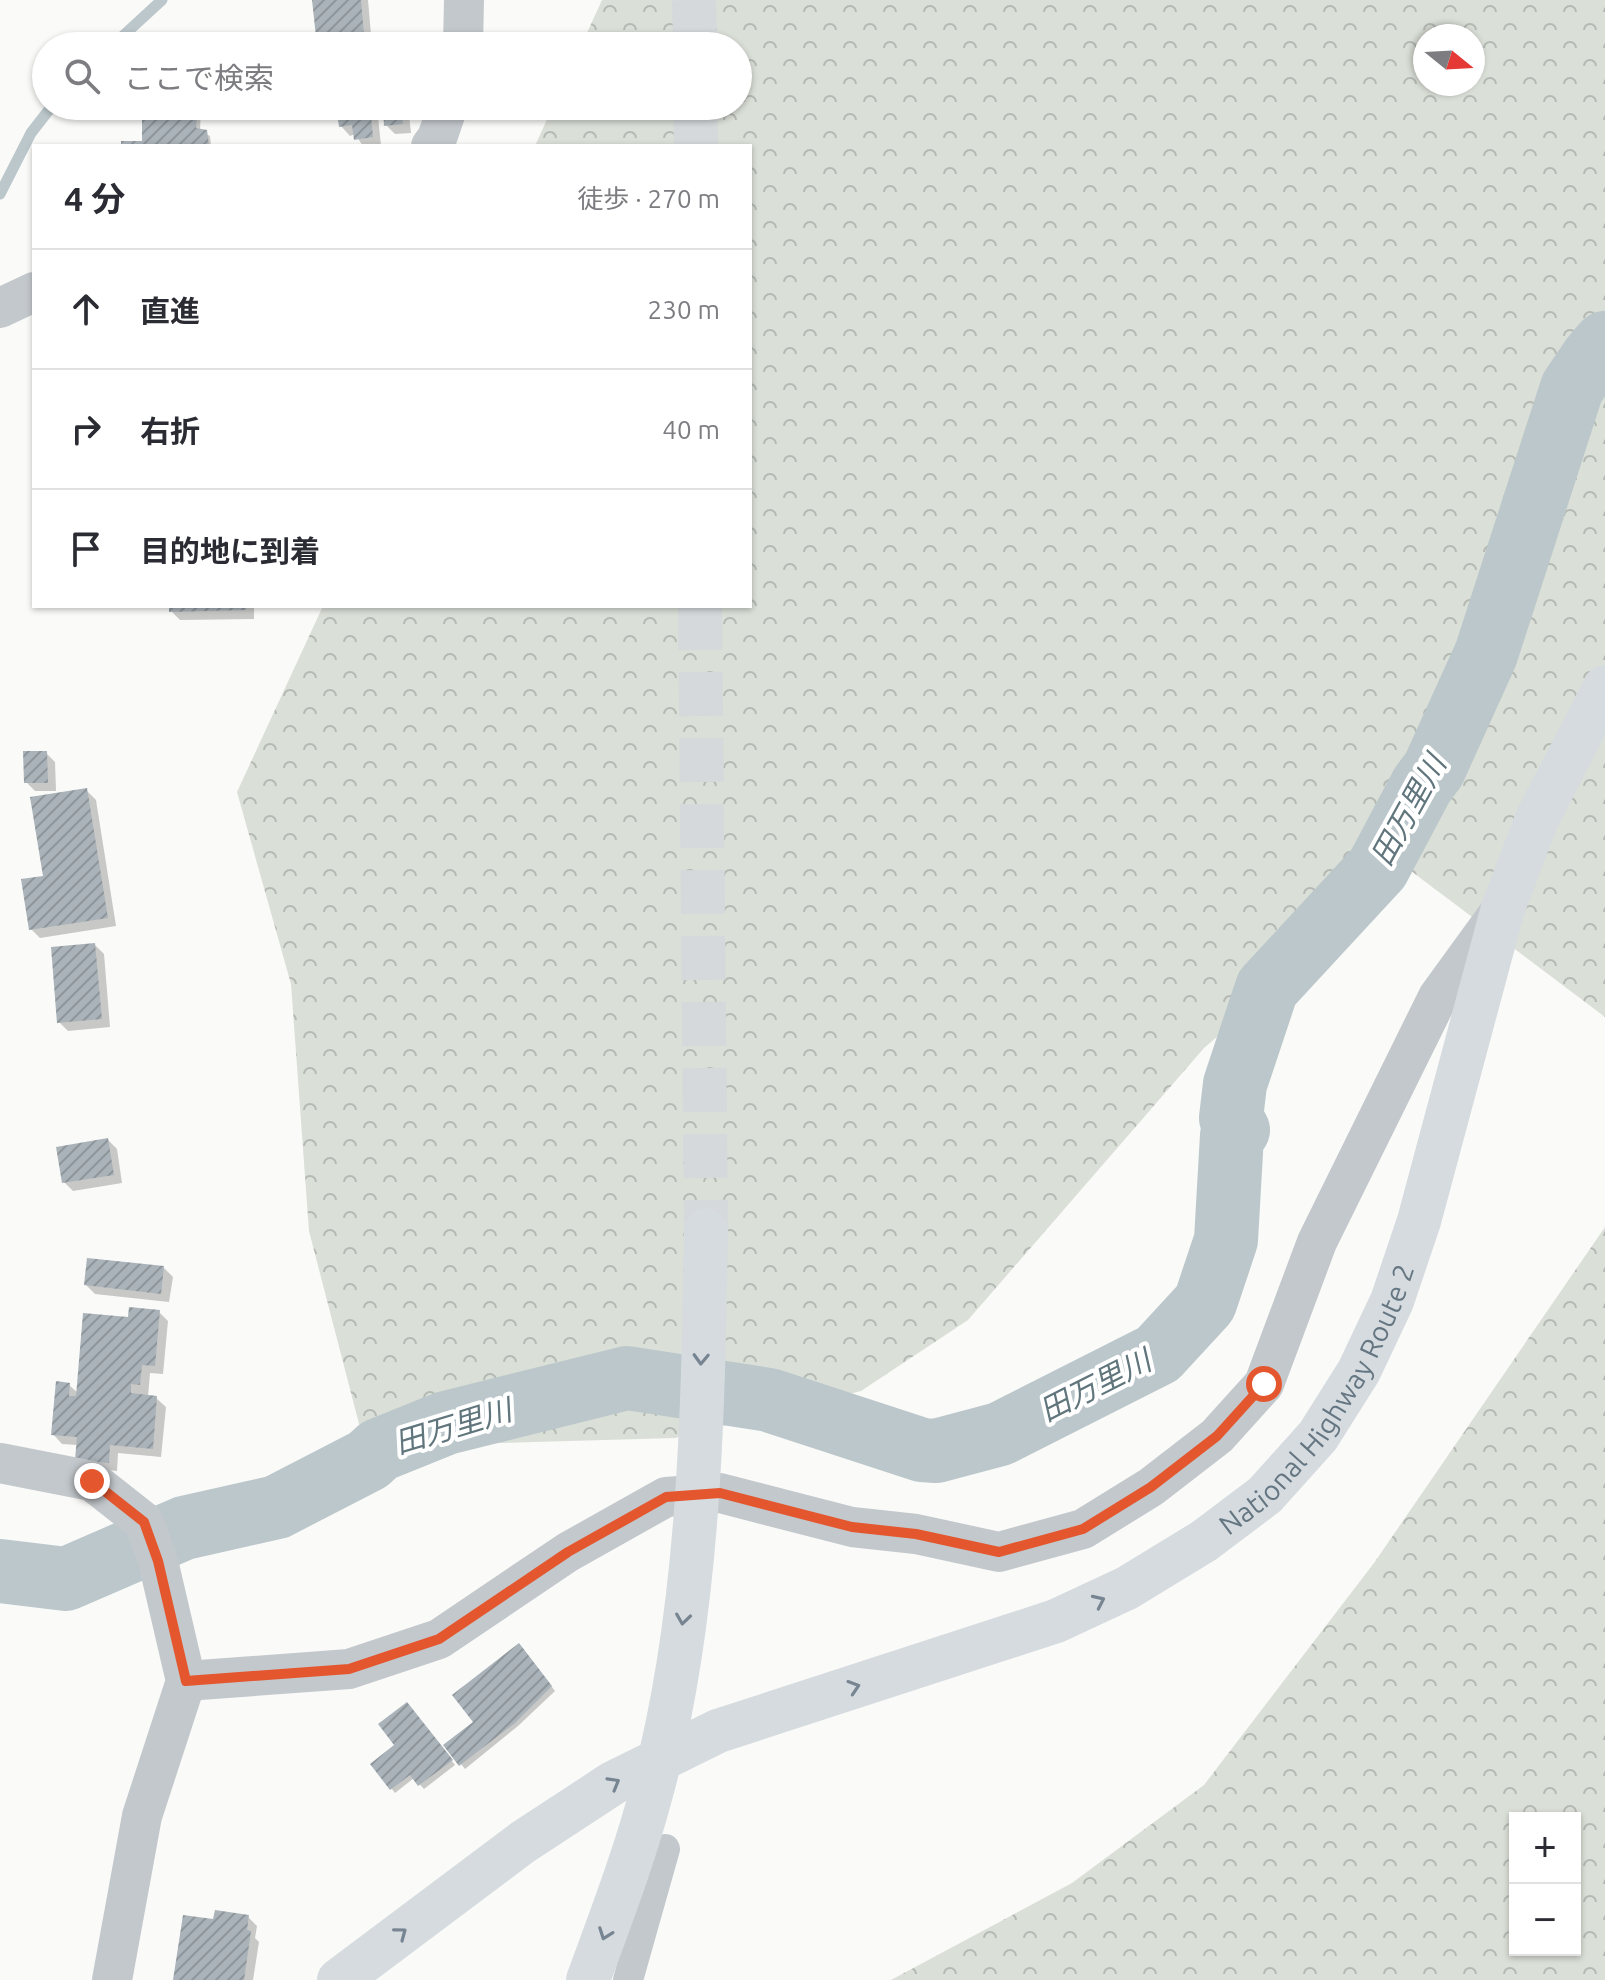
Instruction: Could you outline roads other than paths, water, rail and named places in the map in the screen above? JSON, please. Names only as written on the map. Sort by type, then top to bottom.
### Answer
[{"type":"highway","name":"National Highway Route 2","points":[[339,1980],[523,1842],[613,1783],[718,1731],[1056,1621],[1127,1588],[1204,1541],[1265,1495],[1318,1436],[1359,1371],[1392,1301],[1419,1221],[1503,908],[1537,819],[1605,687]]},
{"type":"highway","points":[[588,1980],[622,1888],[652,1789],[677,1667],[696,1481],[706,1230]]},
{"type":"street","points":[[463,32],[464,0]]},
{"type":"street","points":[[432,144],[443,120]]},
{"type":"street","points":[[0,308],[32,293]]},
{"type":"street","points":[[186,1681],[349,1669],[439,1639],[568,1552],[666,1497],[720,1493],[852,1527],[916,1534],[999,1552],[1083,1529],[1151,1487],[1217,1436],[1264,1384],[1317,1242],[1438,997],[1503,908]]},
{"type":"street","points":[[0,1463],[92,1481],[144,1522],[158,1561],[186,1681],[142,1816],[112,1980]]},
{"type":"street","points":[[628,1980],[665,1849]]},
{"type":"waterway","points":[[127,32],[162,0]]},
{"type":"waterway","points":[[0,194],[31,133],[41,120]]},
{"type":"waterway","name":"田万里川","points":[[0,1571],[66,1579],[184,1528],[277,1507],[368,1460],[379,1450],[446,1423],[627,1378],[769,1400],[922,1450],[936,1451],[1000,1434],[1158,1354],[1205,1303],[1226,1240],[1232,1135],[1238,1130],[1231,1118],[1235,1084],[1267,988],[1378,868],[1422,785],[1434,769],[1486,654],[1572,388],[1605,343]]},
{"type":"tunnel","points":[[694,0],[695,32]]},
{"type":"tunnel","points":[[695,120],[696,144]]},
{"type":"tunnel","points":[[700,608],[706,1230]]}]
